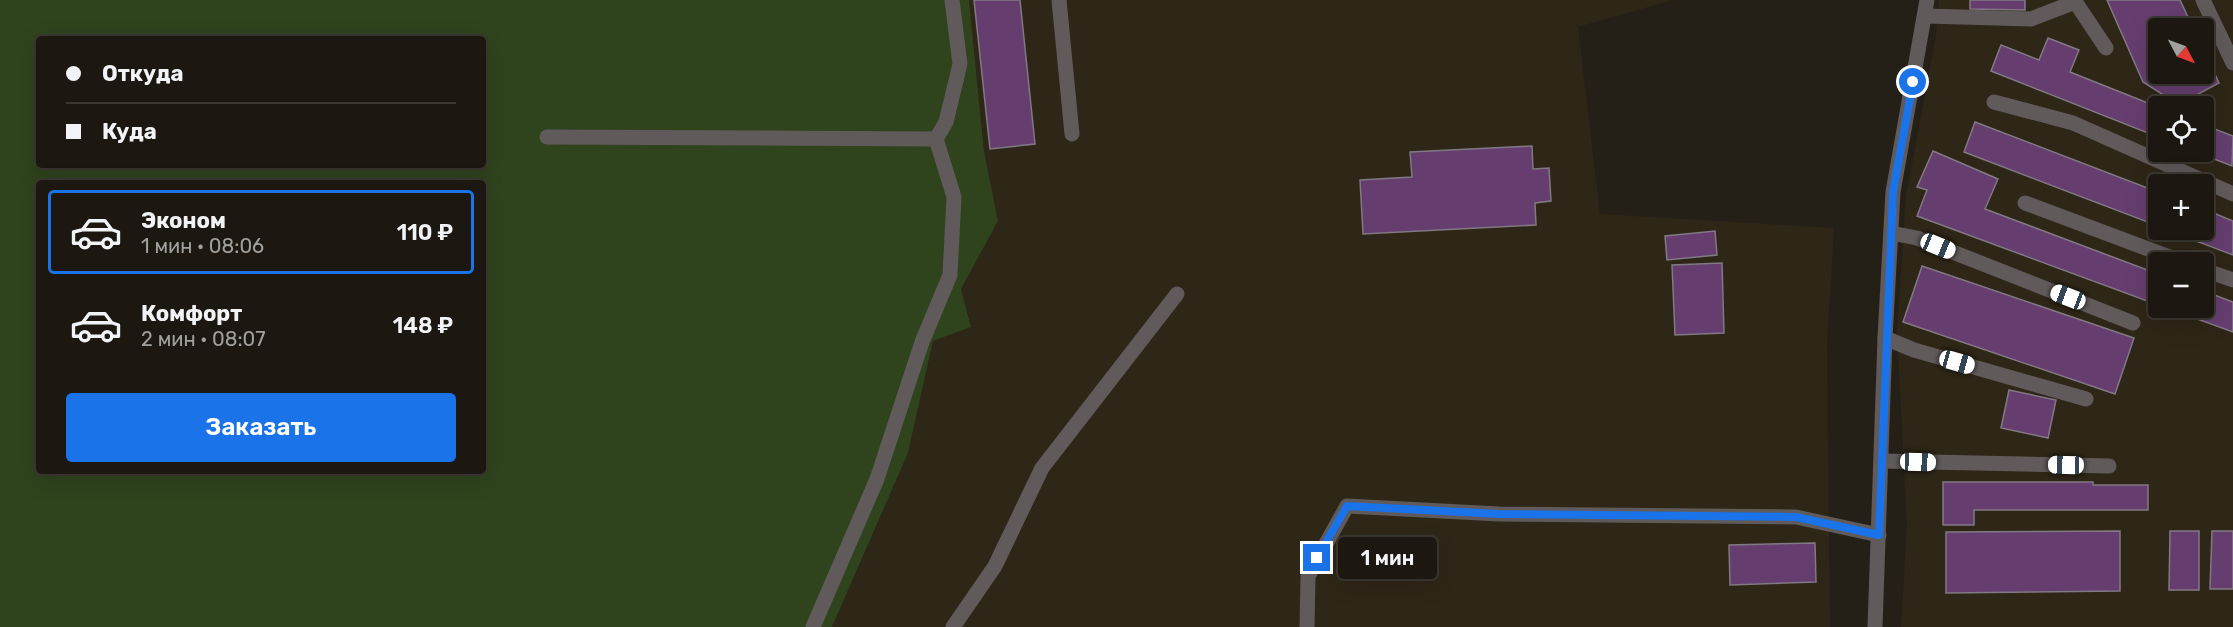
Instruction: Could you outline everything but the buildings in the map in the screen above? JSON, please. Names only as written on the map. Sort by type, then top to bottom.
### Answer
[{"type":"lane","points":[[813,627],[877,479],[922,342],[950,275],[954,197],[936,140],[946,122],[960,64],[952,0]]},
{"type":"lane","points":[[1059,0],[1072,134]]},
{"type":"lane","points":[[2203,0],[2233,63]]},
{"type":"lane","points":[[1875,627],[1885,338],[1893,192],[1926,8],[2031,19],[2074,1],[2106,48]]},
{"type":"lane","points":[[1994,102],[2073,123],[2233,194]]},
{"type":"lane","points":[[547,137],[936,140]]},
{"type":"lane","points":[[2025,203],[2156,252]]},
{"type":"lane","points":[[1891,233],[1917,238],[2133,323]]},
{"type":"lane","points":[[2214,273],[2233,280]]},
{"type":"lane","points":[[953,627],[995,566],[1042,468],[1177,294]]},
{"type":"lane","points":[[1885,338],[1914,350],[2086,399]]},
{"type":"lane","points":[[1882,461],[2109,466]]},
{"type":"lane","points":[[1307,627],[1308,576],[1347,506],[1499,514],[1796,517],[1879,535]]},
{"type":"shaded area","points":[[969,0],[1673,0],[1578,27],[1600,214],[1834,228],[1827,344],[1830,627],[832,627],[908,453],[933,341],[971,327],[961,289],[998,221],[984,151]]},
{"type":"shaded area","points":[[1939,0],[2233,0],[2233,627],[1901,627],[1907,525],[1897,333],[1906,196],[1936,36]]},
{"type":"green space","points":[[0,0],[969,0],[984,151],[998,221],[961,289],[971,327],[933,341],[908,453],[832,627],[0,627]]},
{"type":"route","points":[[1317,558],[1347,506],[1499,514],[1796,517],[1879,535],[1885,338],[1893,192],[1913,82]]}]
